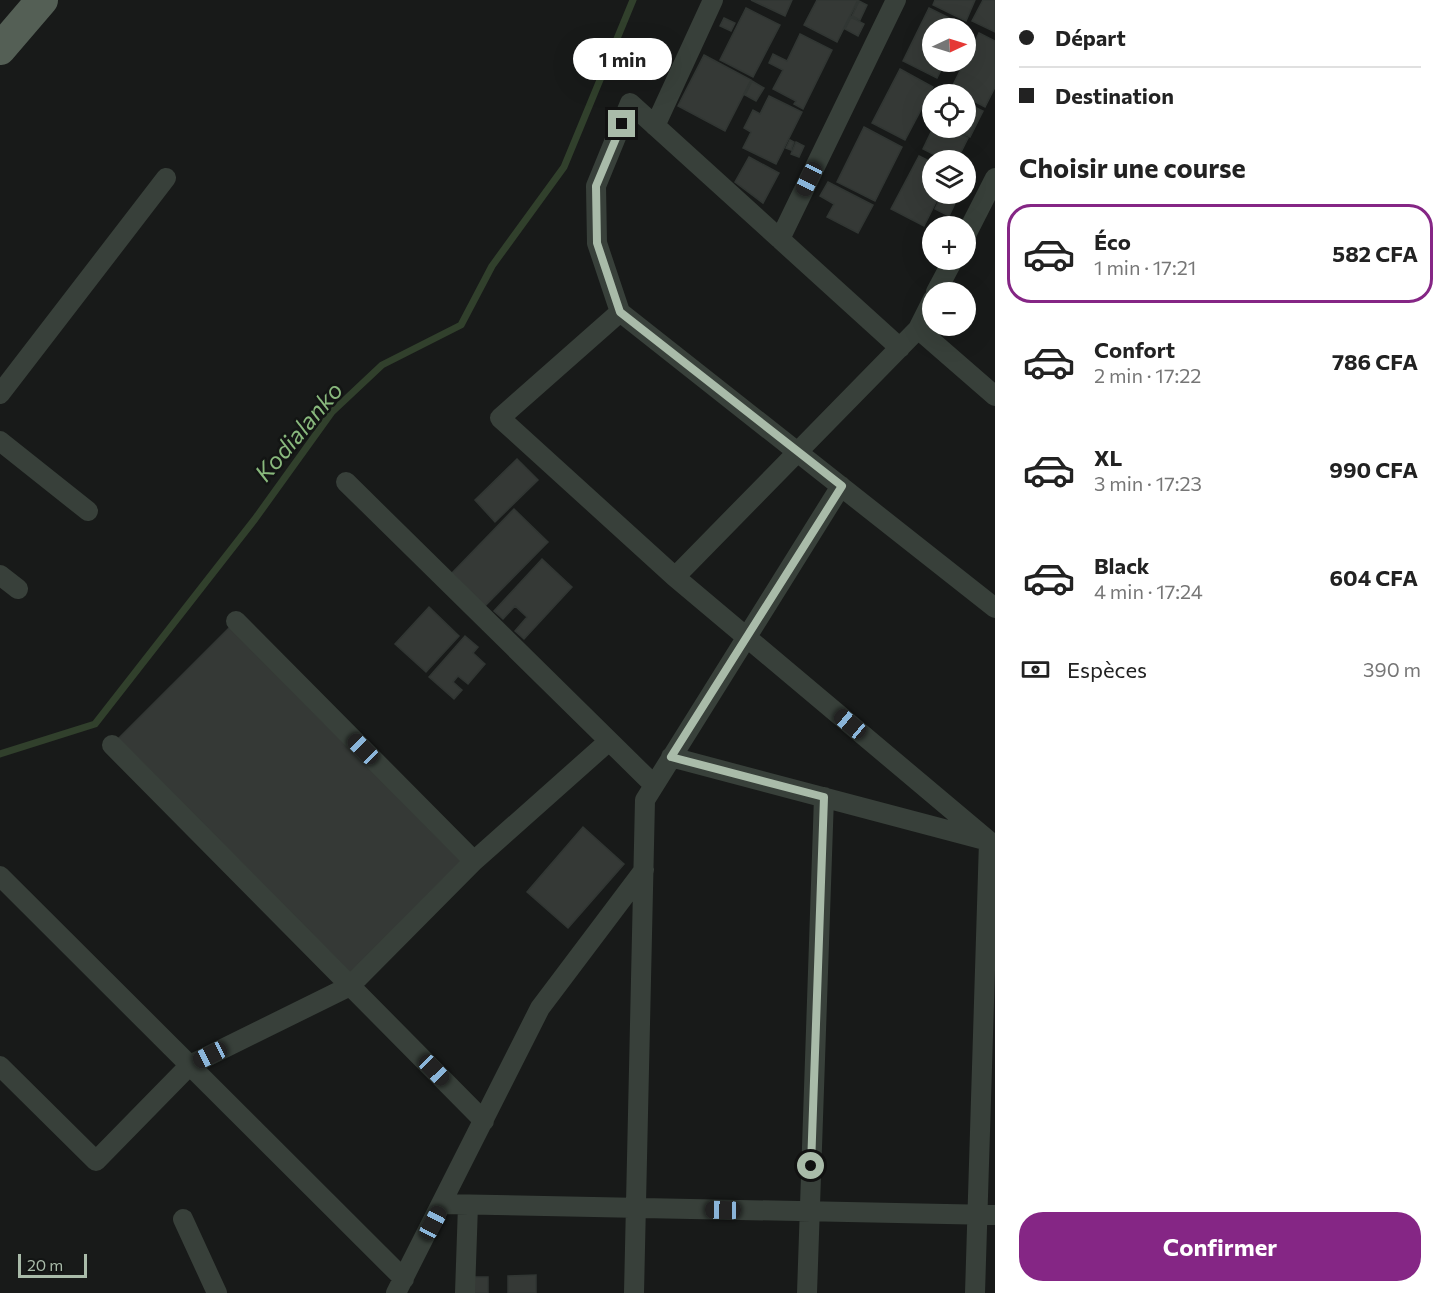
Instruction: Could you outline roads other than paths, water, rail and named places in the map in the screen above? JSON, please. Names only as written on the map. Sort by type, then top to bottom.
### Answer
[{"type":"main road","points":[[0,49],[42,0]]},
{"type":"street","points":[[655,126],[713,0]]},
{"type":"street","points":[[780,239],[896,0]]},
{"type":"street","points":[[900,348],[630,103],[596,186],[597,243],[620,312],[995,608]]},
{"type":"street","points":[[0,394],[166,178]]},
{"type":"street","points":[[976,216],[995,178]]},
{"type":"street","points":[[620,312],[500,418],[675,577],[992,842]]},
{"type":"street","points":[[675,577],[900,348],[918,329],[922,321]]},
{"type":"street","points":[[918,329],[995,396]]},
{"type":"street","points":[[0,441],[88,511]]},
{"type":"street","points":[[346,482],[654,785]]},
{"type":"street","points":[[634,1293],[645,800],[842,486]]},
{"type":"street","points":[[0,575],[18,589]]},
{"type":"street","points":[[236,621],[474,861]]},
{"type":"street","points":[[0,1066],[96,1161],[190,1065],[350,986],[474,861],[609,741]]},
{"type":"street","points":[[112,745],[484,1121]]},
{"type":"street","points":[[671,757],[992,842]]},
{"type":"street","points":[[807,1293],[824,797]]},
{"type":"street","points":[[975,1293],[986,1215],[992,842]]},
{"type":"street","points":[[0,876],[190,1065],[400,1286],[540,1008],[644,870]]},
{"type":"street","points":[[442,1204],[986,1215]]},
{"type":"street","points":[[465,1293],[468,1205]]},
{"type":"street","points":[[183,1219],[217,1293]]},
{"type":"waterway","name":"Kodialanko","points":[[0,754],[95,724],[255,519],[332,412],[382,365],[461,325],[492,266],[564,167],[633,0]]}]
